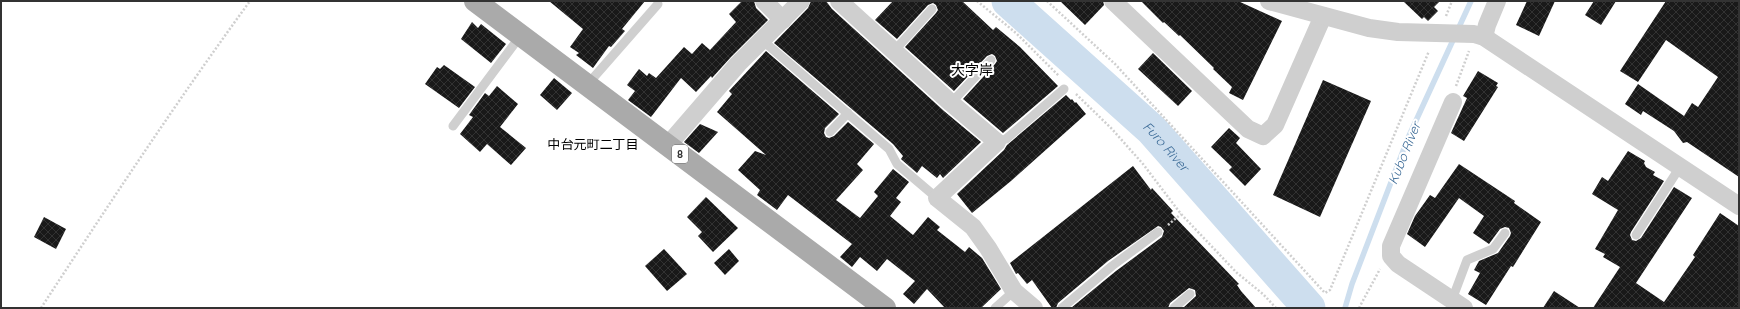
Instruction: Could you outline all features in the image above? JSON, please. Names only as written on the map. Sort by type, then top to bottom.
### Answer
[{"type":"main road","name":"8","points":[[475,1],[885,308]]},
{"type":"street","points":[[764,1],[783,20]]},
{"type":"street","points":[[668,145],[738,64],[801,1]]},
{"type":"street","points":[[839,1],[951,103],[998,142],[937,198],[972,227],[988,248],[1014,291],[1034,308]]},
{"type":"street","points":[[1113,1],[1248,130],[1263,136],[1275,125],[1323,16]]},
{"type":"street","points":[[1269,1],[1369,28],[1391,31],[1445,26],[1477,39],[1739,206]]},
{"type":"street","points":[[1477,39],[1487,25],[1497,1]]},
{"type":"street","points":[[1453,102],[1391,246],[1391,256],[1398,264],[1458,304]]},
{"type":"lane","points":[[587,85],[658,4]]},
{"type":"lane","points":[[894,51],[932,9]]},
{"type":"lane","points":[[453,126],[521,35]]},
{"type":"lane","points":[[762,40],[848,112],[889,149],[897,164],[937,198]]},
{"type":"lane","points":[[951,103],[991,60]]},
{"type":"lane","points":[[998,142],[1006,139],[1066,86]]},
{"type":"lane","points":[[830,132],[848,112]]},
{"type":"lane","points":[[1636,235],[1680,167]]},
{"type":"lane","points":[[1062,308],[1112,266],[1158,232]]},
{"type":"lane","points":[[1458,304],[1467,260],[1493,249],[1505,233]]},
{"type":"lane","points":[[995,308],[1014,291]]},
{"type":"lane","points":[[1174,308],[1190,294]]},
{"type":"path","points":[[41,308],[123,182],[205,62],[250,1]]},
{"type":"path","points":[[977,1],[1016,33],[1066,86],[1112,129],[1143,164],[1181,214],[1237,273],[1263,294],[1276,308]]},
{"type":"path","points":[[1445,26],[1452,1]]},
{"type":"path","points":[[1453,102],[1453,95],[1477,39]]},
{"type":"path","points":[[1359,308],[1382,265],[1391,256]]},
{"type":"building","points":[[549,1],[645,1],[622,29],[625,31],[611,47],[609,46],[593,68],[576,55],[579,53],[570,47],[583,29]]},
{"type":"building","points":[[742,1],[754,1],[756,8],[768,20],[712,78],[711,76],[696,92],[681,78],[651,117],[628,100],[635,91],[627,85],[639,69],[647,76],[649,73],[656,78],[684,47],[692,54],[702,43],[710,50],[736,22],[729,14]]},
{"type":"building","points":[[811,1],[826,1],[832,9],[944,111],[981,142],[943,178],[940,174],[937,178],[922,166],[917,173],[901,159],[903,156],[893,144],[774,43],[808,8]]},
{"type":"building","points":[[893,1],[962,1],[993,30],[996,27],[1020,47],[1058,86],[1003,133],[963,99],[995,64],[997,61],[995,56],[992,54],[987,56],[954,91],[905,47],[936,13],[938,10],[936,5],[933,3],[928,5],[897,39],[875,20]]},
{"type":"building","points":[[1060,1],[1103,1],[1104,5],[1085,25]]},
{"type":"building","points":[[1141,1],[1238,1],[1282,21],[1243,100],[1229,93],[1232,87],[1213,69],[1214,68],[1180,35],[1179,36],[1164,22],[1163,23]]},
{"type":"building","points":[[1403,1],[1440,1],[1434,7],[1438,11],[1428,21],[1424,17],[1422,19]]},
{"type":"building","points":[[1527,1],[1555,1],[1539,36],[1516,25]]},
{"type":"building","points":[[1594,1],[1616,1],[1601,25],[1585,15]]},
{"type":"building","points":[[1666,1],[1739,1],[1739,177],[1687,142],[1683,143],[1674,131],[1643,111],[1641,115],[1625,104],[1638,84],[1684,116],[1692,103],[1698,107],[1718,77],[1666,40],[1638,82],[1620,71]]},
{"type":"building","points":[[472,22],[478,28],[481,24],[506,44],[491,63],[461,39]]},
{"type":"building","points":[[766,51],[839,114],[825,128],[824,133],[826,137],[829,138],[834,136],[848,122],[874,144],[857,164],[863,170],[836,200],[860,218],[878,196],[874,192],[893,169],[909,182],[896,198],[901,202],[890,216],[913,235],[928,217],[940,227],[937,230],[965,252],[969,247],[982,258],[1001,289],[981,308],[945,308],[927,289],[914,304],[903,294],[915,281],[887,259],[877,271],[860,257],[852,267],[840,257],[852,244],[788,195],[777,210],[757,195],[760,190],[738,170],[755,151],[766,155],[717,112],[732,94],[729,91]]},
{"type":"building","points":[[1153,53],[1192,91],[1178,106],[1138,69]]},
{"type":"building","points":[[444,65],[475,87],[459,108],[425,84],[437,67],[440,69]]},
{"type":"building","points":[[1478,71],[1498,83],[1496,86],[1498,87],[1464,141],[1451,133],[1467,98],[1463,96]]},
{"type":"building","points":[[554,78],[572,93],[557,110],[540,95]]},
{"type":"building","points":[[1323,80],[1371,101],[1320,217],[1273,195]]},
{"type":"building","points":[[497,86],[518,104],[500,127],[526,148],[511,165],[487,144],[480,152],[460,134],[473,117],[469,115],[485,93],[489,96]]},
{"type":"building","points":[[1066,95],[1075,103],[1076,102],[1086,114],[1011,181],[972,213],[957,194],[1004,150],[1007,145]]},
{"type":"building","points":[[700,124],[718,132],[699,153],[684,142]]},
{"type":"building","points":[[1229,128],[1240,138],[1236,143],[1261,169],[1245,186],[1229,170],[1232,167],[1211,147]]},
{"type":"building","points":[[1628,151],[1645,161],[1644,163],[1646,167],[1655,172],[1653,175],[1664,181],[1631,232],[1630,235],[1632,240],[1636,241],[1641,238],[1674,187],[1692,198],[1636,283],[1664,302],[1695,257],[1693,255],[1720,213],[1739,226],[1739,308],[1593,308],[1620,267],[1603,257],[1605,254],[1595,249],[1618,210],[1592,194],[1602,177],[1608,181]]},
{"type":"building","points":[[1459,164],[1515,201],[1514,203],[1541,222],[1513,267],[1511,266],[1486,305],[1468,294],[1480,273],[1474,270],[1479,261],[1498,253],[1510,236],[1511,233],[1509,228],[1505,227],[1500,229],[1489,244],[1473,233],[1484,216],[1459,198],[1425,247],[1407,234],[1415,216],[1430,195],[1435,198]]},
{"type":"building","points":[[1133,166],[1151,190],[1152,188],[1173,211],[1171,213],[1239,284],[1237,285],[1241,291],[1256,308],[1183,308],[1196,296],[1195,290],[1189,288],[1170,303],[1168,308],[1071,308],[1116,271],[1162,237],[1164,231],[1158,226],[1108,261],[1058,303],[1056,308],[1052,308],[1032,280],[1027,284],[1018,273],[1016,274],[1010,263]]},
{"type":"building","points":[[706,197],[738,228],[713,252],[698,236],[702,232],[687,217]]},
{"type":"building","points":[[44,217],[66,229],[56,249],[34,237]]},
{"type":"building","points":[[664,249],[687,274],[667,291],[645,266]]},
{"type":"building","points":[[729,249],[739,261],[725,275],[714,263]]},
{"type":"building","points":[[1554,291],[1580,308],[1543,308]]},
{"type":"waterway","name":"Furo River","points":[[1008,1],[1152,130],[1309,308]]},
{"type":"waterway","name":"Kubo River","points":[[1345,308],[1352,284],[1408,138],[1471,1]]},
{"type":"district","name":"大字岸","points":[[972,70]]},
{"type":"district","name":"中台元町二丁目","points":[[593,144]]}]
